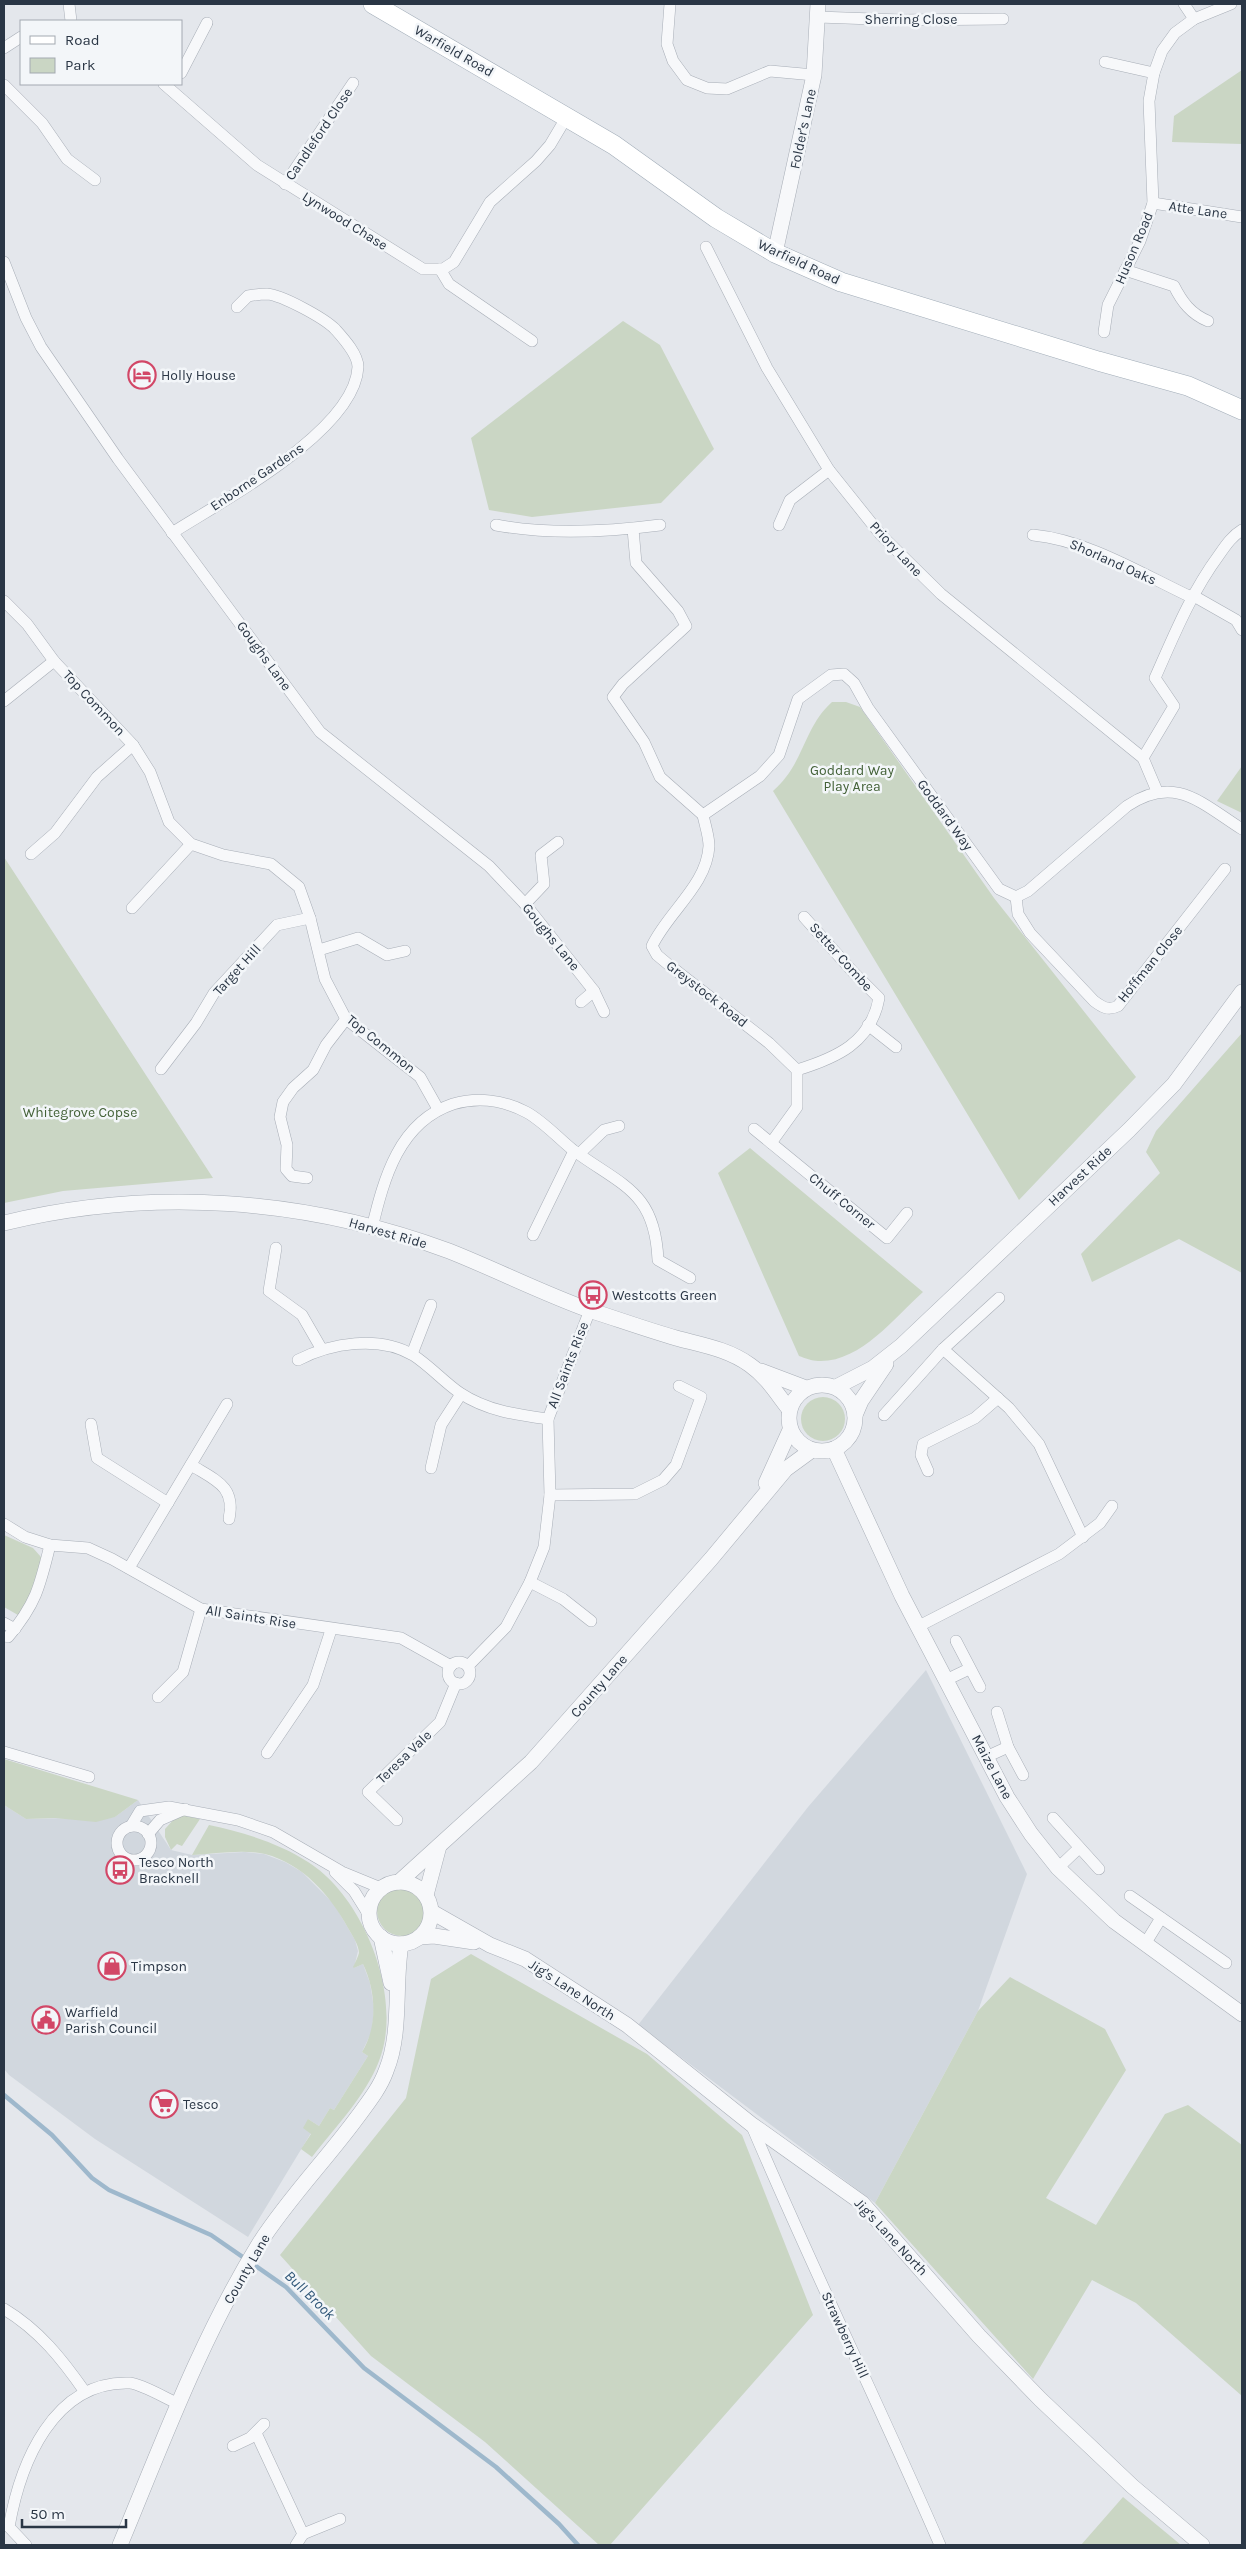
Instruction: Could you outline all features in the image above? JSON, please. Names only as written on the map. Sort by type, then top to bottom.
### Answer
[{"type":"main road","name":"Warfield Road","points":[[373,4],[566,118],[614,144],[646,165],[703,210],[775,253],[841,282],[1098,361],[1188,386],[1242,410]]},
{"type":"street","points":[[69,4],[71,20]]},
{"type":"street","points":[[670,4],[667,44],[673,61],[687,80],[706,88],[727,89],[770,71],[814,75]]},
{"type":"street","points":[[1184,4],[1194,19]]},
{"type":"street","name":"Huson Road","points":[[1104,332],[1108,305],[1140,241],[1153,203],[1148,117],[1154,73],[1162,52],[1175,33],[1194,19],[1232,4]]},
{"type":"street","name":"Folder's Lane","points":[[775,253],[814,75],[818,10]]},
{"type":"street","name":"Sherring Close","points":[[818,10],[900,20],[1003,18]]},
{"type":"street","points":[[182,71],[207,23]]},
{"type":"street","points":[[4,48],[20,38]]},
{"type":"street","points":[[1105,62],[1154,73]]},
{"type":"street","name":"Candleford Close","points":[[285,184],[353,83]]},
{"type":"street","points":[[4,85],[42,123],[67,159],[94,180]]},
{"type":"street","name":"Lynwood Chase","points":[[171,86],[257,165],[423,269],[440,269]]},
{"type":"street","points":[[532,341],[449,284],[440,269],[454,262],[490,202],[536,161],[550,145],[566,118]]},
{"type":"street","name":"Atte Lane","points":[[1153,203],[1242,216]]},
{"type":"street","name":"Priory Lane","points":[[706,246],[767,368],[829,470],[881,535],[941,594],[1143,758],[1157,791]]},
{"type":"street","name":"Goughs Lane","points":[[4,262],[22,310],[41,347],[118,459],[320,732],[489,866],[525,904],[594,991],[604,1012]]},
{"type":"street","points":[[1125,270],[1174,286],[1182,302],[1198,317],[1208,321]]},
{"type":"street","name":"Enborne Gardens","points":[[172,532],[289,458],[323,430],[352,390],[358,366],[349,345],[333,327],[315,314],[268,294],[248,296],[238,307]]},
{"type":"street","points":[[779,524],[790,500],[829,470]]},
{"type":"street","points":[[496,525],[530,531],[633,529],[660,525]]},
{"type":"street","points":[[633,529],[636,563],[678,611],[686,626],[623,684],[613,697],[644,742],[660,777],[702,815]]},
{"type":"street","points":[[1143,758],[1174,706],[1155,678],[1192,596],[1234,534],[1242,530]]},
{"type":"street","name":"Shorland Oaks","points":[[1033,535],[1052,537],[1081,545],[1192,596],[1236,620],[1242,630]]},
{"type":"street","name":"Top Common","points":[[4,601],[27,624],[54,661],[133,745],[150,772],[169,822],[191,844],[224,855],[271,864],[299,887],[310,918],[325,979],[346,1019],[420,1077],[438,1109]]},
{"type":"street","name":"Top Common","points":[[4,701],[54,661]]},
{"type":"street","name":"Goddard Way","points":[[702,815],[760,776],[779,755],[798,699],[831,675],[844,674],[854,683],[868,708],[999,889],[1016,897]]},
{"type":"street","name":"Top Common","points":[[31,854],[55,833],[97,777],[133,745]]},
{"type":"street","points":[[1016,897],[1028,891],[1127,806],[1140,797],[1157,791],[1174,791],[1195,798],[1242,829]]},
{"type":"street","name":"Greystock Road","points":[[702,815],[709,844],[706,863],[685,898],[659,931],[652,946],[657,954],[669,965],[769,1042],[797,1070]]},
{"type":"street","points":[[525,904],[544,884],[541,855],[558,842]]},
{"type":"street","points":[[132,908],[191,844]]},
{"type":"street","name":"Hoffman Close","points":[[1016,897],[1018,914],[1030,933],[1094,1001],[1102,1007],[1111,1009],[1118,1006],[1225,869]]},
{"type":"street","name":"Setter Combe","points":[[797,1070],[837,1057],[847,1050],[868,1025],[877,1009],[878,998],[804,917]]},
{"type":"street","name":"Target Hill","points":[[161,1069],[196,1023],[214,993],[278,925],[310,918]]},
{"type":"street","points":[[319,950],[358,938],[387,955],[404,951]]},
{"type":"street","points":[[581,1002],[594,991]]},
{"type":"street","name":"Harvest Ride","points":[[836,1387],[873,1368],[901,1346],[1155,1104],[1174,1084],[1242,992]]},
{"type":"street","points":[[308,1178],[292,1176],[286,1169],[287,1145],[280,1118],[283,1102],[293,1088],[313,1070],[326,1045],[346,1019]]},
{"type":"street","points":[[868,1025],[896,1047]]},
{"type":"street","points":[[754,1129],[771,1144],[797,1106],[797,1070]]},
{"type":"street","points":[[372,1228],[382,1186],[398,1150],[416,1126],[438,1109],[469,1099],[502,1103],[527,1112],[577,1152],[639,1196],[654,1225],[658,1260],[690,1278]]},
{"type":"street","points":[[533,1235],[577,1152],[604,1130],[619,1126]]},
{"type":"street","name":"Chuff Corner","points":[[771,1144],[887,1238],[907,1213]]},
{"type":"street","name":"Harvest Ride","points":[[4,1223],[81,1207],[181,1201],[241,1203],[324,1215],[448,1251],[590,1310],[644,1328],[713,1347],[752,1367],[806,1388]]},
{"type":"street","points":[[276,1248],[268,1292],[302,1315],[321,1348]]},
{"type":"street","points":[[884,1415],[943,1349],[999,1298]]},
{"type":"street","points":[[412,1354],[431,1305]]},
{"type":"street","name":"All Saints Rise","points":[[456,1683],[464,1683],[469,1678],[468,1666],[506,1627],[530,1582],[544,1547],[550,1495],[548,1419],[590,1310]]},
{"type":"street","points":[[298,1360],[321,1348],[349,1343],[388,1346],[412,1354],[461,1394],[504,1413],[548,1419]]},
{"type":"street","name":"Harvest Ride","points":[[855,1415],[878,1373],[901,1346]]},
{"type":"street","points":[[943,1349],[1010,1408],[1038,1444],[1082,1536]]},
{"type":"street","name":"Harvest Ride","points":[[752,1367],[768,1381],[789,1409]]},
{"type":"street","points":[[820,1384],[836,1387],[852,1402],[855,1415],[850,1436],[834,1449],[812,1450],[799,1442],[790,1430],[789,1409],[796,1396],[806,1388],[820,1384]]},
{"type":"street","points":[[550,1495],[635,1494],[663,1480],[676,1464],[700,1397],[679,1386]]},
{"type":"street","points":[[431,1468],[441,1425],[461,1394]]},
{"type":"street","points":[[928,1471],[921,1454],[923,1444],[975,1418],[998,1398]]},
{"type":"street","points":[[129,1568],[227,1404]]},
{"type":"street","points":[[91,1424],[97,1458],[168,1503]]},
{"type":"street","name":"County Lane","points":[[748,1514],[766,1483],[790,1430]]},
{"type":"street","name":"Maize Lane","points":[[834,1449],[902,1596],[1007,1797],[1031,1834],[1058,1868],[1114,1921],[1242,2014]]},
{"type":"street","name":"County Lane","points":[[399,1882],[531,1762],[711,1559],[786,1469],[812,1450]]},
{"type":"street","points":[[191,1465],[226,1487],[232,1504],[229,1519]]},
{"type":"street","points":[[919,1626],[1059,1554],[1100,1524],[1112,1506]]},
{"type":"street","name":"All Saints Rise","points":[[4,1524],[25,1537],[50,1545],[88,1548],[129,1568],[201,1609],[331,1630],[401,1638],[451,1666],[461,1662],[468,1666]]},
{"type":"street","points":[[4,1623],[12,1633],[39,1591],[50,1545]]},
{"type":"street","points":[[530,1582],[563,1599],[591,1621]]},
{"type":"street","points":[[158,1698],[183,1672],[201,1609]]},
{"type":"street","points":[[267,1753],[313,1685],[331,1630]]},
{"type":"street","points":[[956,1641],[980,1687]]},
{"type":"street","points":[[451,1666],[449,1676],[456,1683]]},
{"type":"street","points":[[946,1680],[969,1669]]},
{"type":"street","name":"Teresa Vale","points":[[397,1820],[368,1792],[440,1722],[456,1683]]},
{"type":"street","points":[[997,1712],[1008,1747],[1023,1775]]},
{"type":"street","points":[[986,1757],[1008,1747]]},
{"type":"street","points":[[4,1752],[90,1777]]},
{"type":"street","points":[[131,1826],[143,1828],[148,1834],[151,1845],[147,1854],[136,1861],[126,1859],[121,1856],[116,1843],[121,1831],[131,1826],[140,1811],[169,1807],[238,1820],[273,1832],[342,1872],[381,1888]]},
{"type":"street","points":[[148,1834],[160,1820],[185,1809]]},
{"type":"street","points":[[1053,1818],[1099,1869]]},
{"type":"street","points":[[426,1895],[439,1846]]},
{"type":"street","points":[[1058,1868],[1079,1848]]},
{"type":"street","points":[[325,1862],[354,1891],[369,1916],[374,1929],[381,1938],[390,1943],[413,1942],[420,1937],[428,1927],[432,1912],[426,1895],[412,1884],[399,1882],[381,1888],[370,1905],[369,1916]]},
{"type":"street","points":[[1130,1896],[1226,1962]]},
{"type":"street","name":"Jig's Lane North","points":[[432,1912],[490,1945],[525,1959],[627,2025],[751,2124],[862,2203],[978,2336],[1040,2399],[1132,2486],[1202,2545]]},
{"type":"street","points":[[1145,1944],[1161,1918]]},
{"type":"street","name":"Jig's Lane North","points":[[420,1937],[457,1939],[490,1945]]},
{"type":"street","name":"County Lane","points":[[381,1938],[395,2010]]},
{"type":"street","name":"County Lane","points":[[120,2545],[179,2404],[226,2304],[260,2243],[328,2158],[386,2073],[394,2046],[401,1944]]},
{"type":"street","name":"Strawberry Hill","points":[[751,2124],[790,2215],[895,2440],[940,2545]]},
{"type":"street","points":[[4,2309],[42,2337],[62,2359],[85,2392]]},
{"type":"street","points":[[26,2545],[6,2527],[14,2497],[28,2461],[49,2424],[70,2402],[85,2392],[105,2385],[132,2383],[179,2404]]},
{"type":"street","points":[[233,2446],[260,2429],[279,2485],[303,2534]]},
{"type":"street","points":[[296,2545],[303,2534],[340,2519]]},
{"type":"shaded area","points":[[926,1670],[1027,1874],[978,2011],[875,2203],[638,2025],[808,1807]]},
{"type":"shaded area","points":[[138,1800],[171,1850],[192,1855],[245,1852],[264,1854],[285,1862],[302,1872],[334,1904],[355,1940],[358,1951],[354,1968],[363,1964],[370,1983],[374,2008],[372,2031],[362,2052],[368,2056],[334,2110],[330,2108],[319,2126],[308,2119],[311,2133],[248,2237],[95,2139],[9,2075],[4,2069],[4,1805],[26,1819],[115,1817]]},
{"type":"green space","points":[[1242,70],[1242,144],[1172,142],[1174,116]]},
{"type":"green space","points":[[623,321],[660,345],[714,449],[661,503],[532,517],[489,510],[471,438]]},
{"type":"green space","name":"Goddard Way Play Area","points":[[832,702],[846,702],[860,707],[994,898],[1136,1077],[1019,1200],[773,791],[792,769],[815,723]]},
{"type":"green space","points":[[1242,766],[1242,813],[1217,801]]},
{"type":"green space","name":"Whitegrove Copse","points":[[4,857],[213,1178],[63,1191],[4,1203]]},
{"type":"green space","points":[[1242,1033],[1242,1273],[1179,1239],[1092,1282],[1081,1254],[1160,1173],[1146,1152],[1156,1131]]},
{"type":"green space","points":[[750,1148],[923,1292],[875,1337],[848,1355],[833,1360],[818,1361],[799,1356],[718,1173]]},
{"type":"green space","points":[[827,1397],[839,1403],[844,1410],[844,1428],[839,1435],[832,1440],[819,1441],[811,1438],[804,1431],[801,1415],[804,1407],[811,1400]]},
{"type":"green space","points":[[4,1535],[33,1548],[41,1557],[34,1590],[18,1615],[4,1607]]},
{"type":"green space","points":[[4,1759],[138,1800],[115,1817],[96,1822],[55,1818],[26,1819],[4,1805]]},
{"type":"green space","points":[[182,1815],[200,1819],[182,1846],[177,1844],[171,1850],[165,1837],[165,1829],[175,1818]]},
{"type":"green space","points":[[209,1825],[260,1839],[285,1849],[308,1862],[328,1878],[346,1899],[362,1924],[374,1951],[382,1980],[386,2008],[385,2036],[379,2061],[358,2099],[312,2157],[301,2149],[311,2134],[303,2128],[308,2119],[319,2126],[330,2108],[334,2110],[368,2056],[362,2052],[371,2031],[373,2020],[371,1985],[363,1964],[353,1967],[359,1955],[359,1950],[341,1916],[324,1893],[303,1873],[279,1859],[265,1854],[238,1852],[192,1855]]},
{"type":"green space","points":[[402,1886],[412,1888],[420,1893],[425,1901],[427,1911],[425,1921],[420,1929],[412,1934],[402,1936],[392,1934],[384,1929],[379,1921],[377,1911],[379,1901],[384,1893],[392,1888]]},
{"type":"green space","points":[[471,1954],[647,2054],[742,2135],[813,2315],[610,2545],[599,2545],[485,2442],[371,2356],[280,2255],[406,2098],[431,1979]]},
{"type":"green space","points":[[1010,1977],[1105,2029],[1126,2070],[1046,2198],[1096,2225],[1165,2114],[1188,2105],[1242,2145],[1242,2396],[1136,2303],[1092,2280],[1033,2379],[875,2203],[978,2011]]},
{"type":"green space","points":[[1123,2497],[1181,2545],[1081,2545]]},
{"type":"waterway","name":"Bull Brook","points":[[4,2095],[52,2135],[92,2178],[109,2190],[211,2235],[286,2287],[364,2368],[496,2467],[559,2524],[578,2545]]},
{"type":"place","name":"Holly House","points":[[142,375]]},
{"type":"place","name":"Westcotts Green","points":[[593,1295]]},
{"type":"place","name":"Tesco North Bracknell","points":[[120,1870]]},
{"type":"place","name":"Timpson","points":[[112,1966]]},
{"type":"place","name":"Warfield Parish Council","points":[[46,2020]]},
{"type":"place","name":"Tesco","points":[[164,2104]]}]
